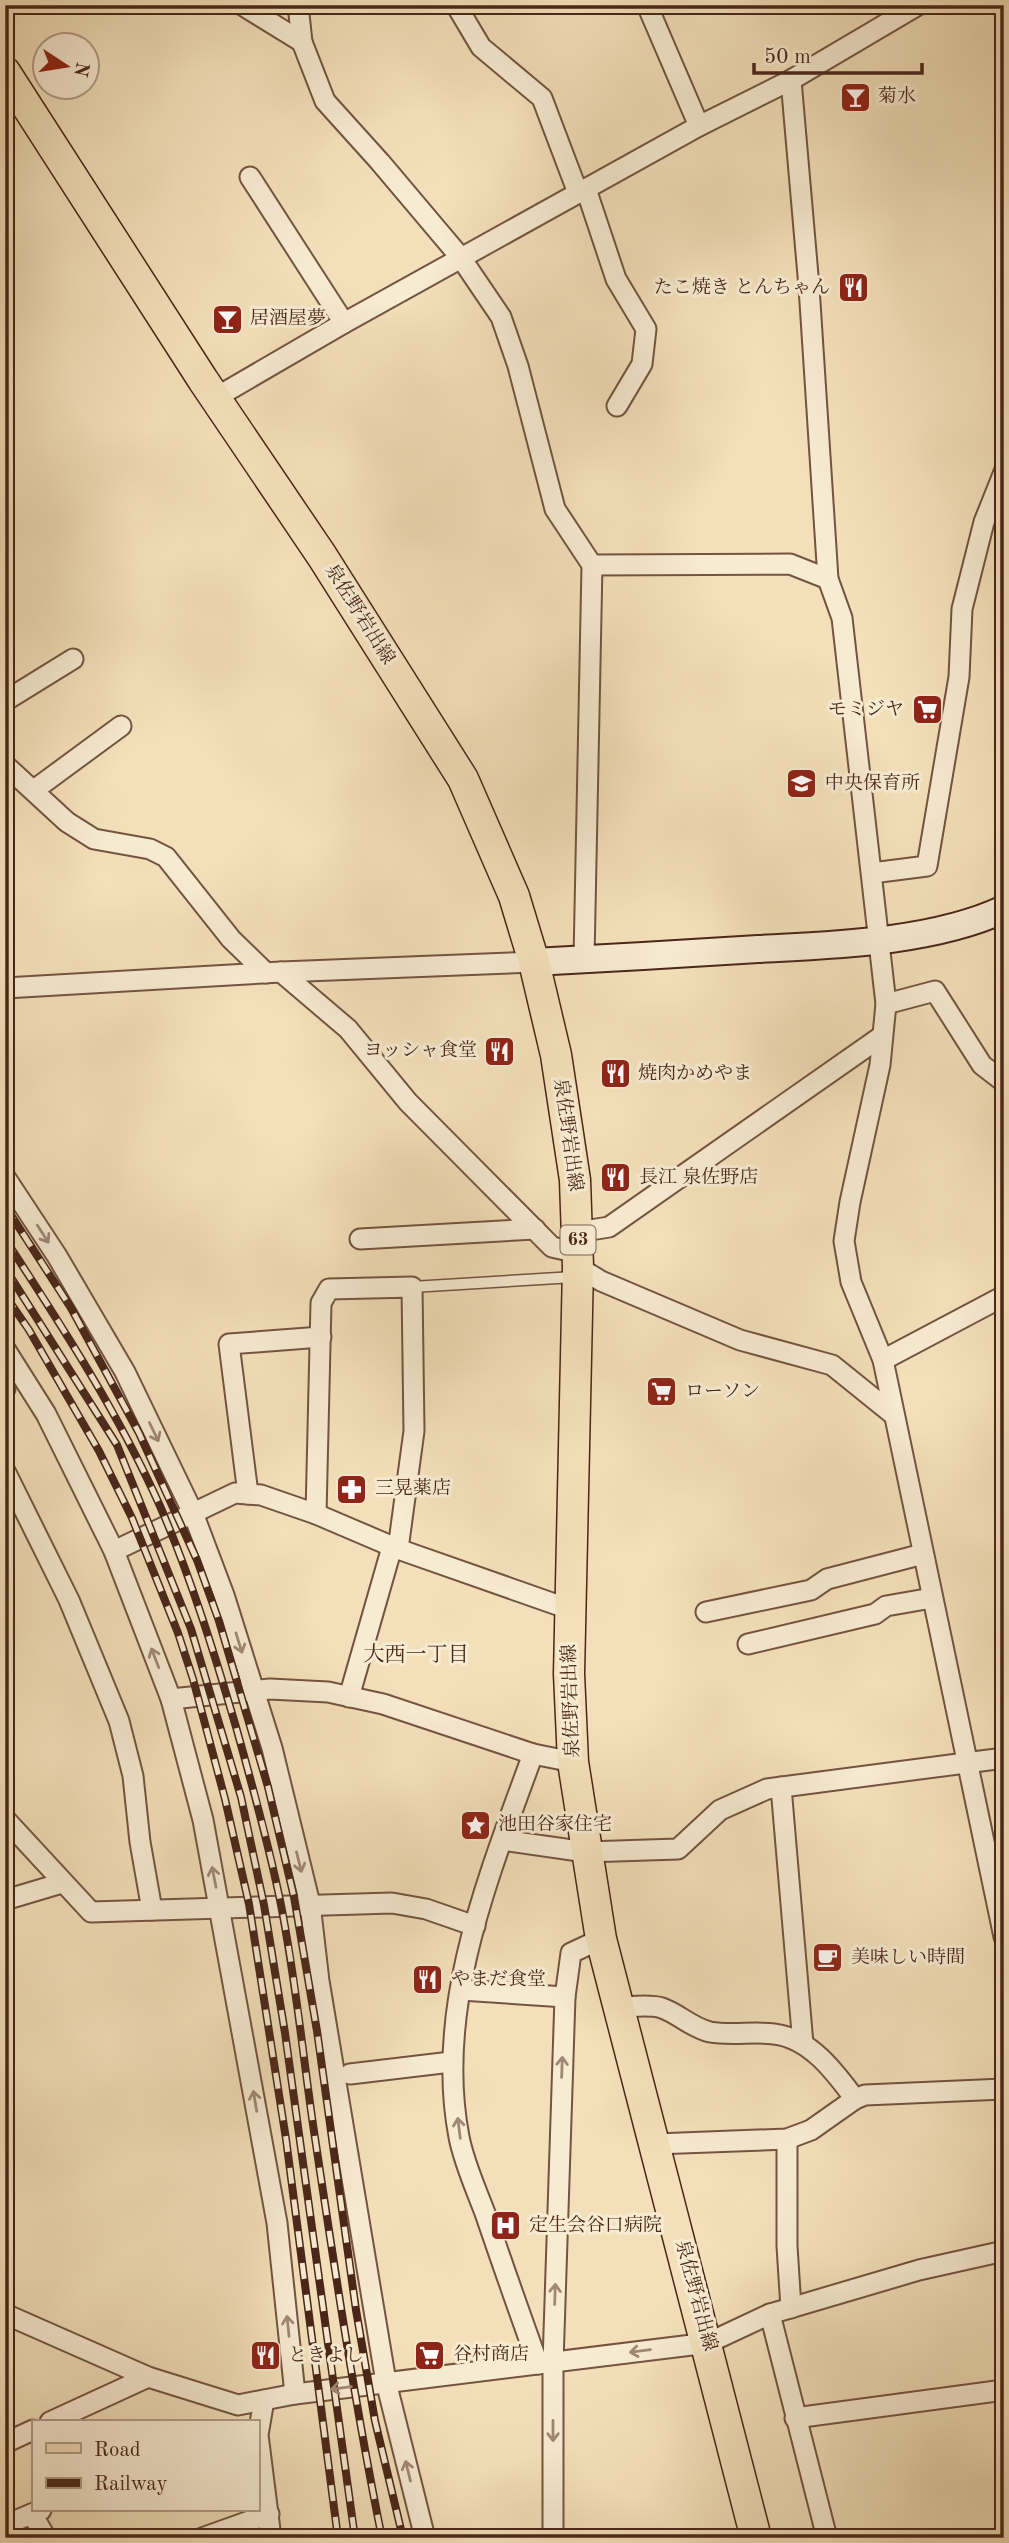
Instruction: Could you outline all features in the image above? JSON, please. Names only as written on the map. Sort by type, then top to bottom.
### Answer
[{"type":"main road","name":"泉佐野岩出線","points":[[5,72],[215,398],[322,556],[463,779],[514,896],[534,962],[556,1055],[575,1180],[578,1257],[569,1609],[573,1762],[586,1852],[601,1939],[708,2343],[756,2538]]},
{"type":"street","points":[[242,5],[302,42]]},
{"type":"street","points":[[298,5],[302,42],[325,101],[461,258],[501,317],[518,366],[555,509],[592,565],[584,959]]},
{"type":"street","points":[[456,5],[481,47],[542,98],[616,279],[646,329],[642,364],[617,407]]},
{"type":"street","points":[[647,5],[699,126]]},
{"type":"street","points":[[215,398],[344,323],[699,126],[791,80],[918,5]]},
{"type":"street","points":[[791,80],[809,287],[828,579],[842,618],[886,1004],[880,1065],[844,1241],[851,1282],[883,1360],[1004,1937]]},
{"type":"street","points":[[250,177],[344,323]]},
{"type":"street","points":[[872,873],[927,866],[959,677],[962,609],[984,522],[1004,472]]},
{"type":"street","points":[[592,565],[790,564],[828,579]]},
{"type":"street","points":[[5,701],[73,659]]},
{"type":"street","points":[[34,790],[121,726]]},
{"type":"street","points":[[5,765],[68,822],[94,839],[150,849],[166,857],[231,939],[348,1029],[408,1102],[552,1247],[578,1257],[601,1281],[740,1340],[832,1365],[894,1415]]},
{"type":"street","points":[[5,988],[849,944],[949,928],[1004,909]]},
{"type":"street","points":[[886,1004],[935,991],[982,1065],[1004,1082]]},
{"type":"street","points":[[578,1257],[609,1227],[882,1036]]},
{"type":"street","points":[[5,1177],[57,1256],[125,1372],[193,1513],[224,1595],[272,1748],[310,1904],[319,1981],[386,2382],[425,2538]]},
{"type":"street","points":[[360,1239],[535,1229]]},
{"type":"street","points":[[316,1514],[321,1303],[329,1289],[412,1287],[414,1431],[395,1548],[349,1697]]},
{"type":"street","points":[[883,1360],[1001,1303]]},
{"type":"street","points":[[248,1494],[229,1344],[321,1337]]},
{"type":"street","points":[[5,1349],[46,1414],[114,1551],[171,1699],[203,1820],[277,2223],[295,2394]]},
{"type":"street","points":[[5,1471],[69,1600],[119,1721],[133,1776],[140,1842],[152,1910]]},
{"type":"street","points":[[114,1551],[235,1493],[261,1495],[316,1514],[395,1548],[569,1609]]},
{"type":"street","points":[[706,1612],[811,1590],[827,1579],[923,1554]]},
{"type":"street","points":[[748,1644],[875,1614],[886,1606],[932,1598]]},
{"type":"street","points":[[171,1699],[270,1689],[328,1692],[383,1704],[533,1754],[573,1762]]},
{"type":"street","points":[[533,1754],[475,1926],[461,1990],[451,2062],[459,2138],[545,2363]]},
{"type":"street","points":[[502,1840],[586,1852],[678,1849],[720,1810],[767,1789],[1004,1758]]},
{"type":"street","points":[[781,1787],[803,2044]]},
{"type":"street","points":[[5,1819],[91,1912],[392,1903],[426,1909],[475,1926]]},
{"type":"street","points":[[5,1900],[62,1883]]},
{"type":"street","points":[[553,2538],[545,2363],[565,1997],[571,1953],[601,1939]]},
{"type":"street","points":[[461,1990],[565,1997]]},
{"type":"street","points":[[619,2007],[661,2008],[707,2031],[730,2035],[773,2034],[790,2037],[803,2044],[839,2077],[855,2099]]},
{"type":"street","points":[[350,2074],[451,2062]]},
{"type":"street","points":[[655,2144],[787,2139],[811,2130],[865,2095],[1004,2089]]},
{"type":"street","points":[[787,2139],[787,2246],[791,2308]]},
{"type":"street","points":[[5,2314],[148,2377],[238,2405],[295,2394],[708,2343],[770,2314],[919,2270],[1004,2252]]},
{"type":"street","points":[[770,2314],[825,2537]]},
{"type":"street","points":[[54,2420],[148,2377]]},
{"type":"street","points":[[795,2418],[1004,2390]]},
{"type":"street","points":[[259,2425],[264,2400]]},
{"type":"street","points":[[5,2443],[32,2430]]},
{"type":"street","points":[[259,2448],[271,2538]]},
{"type":"street","points":[[5,2525],[36,2512],[46,2538]]},
{"type":"street","points":[[202,2538],[269,2514]]},
{"type":"lane","points":[[412,1287],[578,1257]]},
{"type":"railway","points":[[5,1206],[71,1308],[139,1433],[197,1560],[219,1621],[268,1787],[294,1897],[317,2031],[356,2310],[375,2421],[403,2538]]},
{"type":"railway","points":[[5,1239],[88,1370],[144,1471],[192,1588],[236,1727],[265,1835],[286,1930],[338,2288],[382,2538]]},
{"type":"railway","points":[[5,1268],[117,1445],[191,1629],[241,1797],[264,1905],[285,2033],[355,2538]]},
{"type":"railway","points":[[5,1295],[29,1330],[99,1451],[132,1518],[178,1633],[193,1679],[249,1904],[286,2139],[338,2538]]},
{"type":"place","name":"菊水","points":[[855,97]]},
{"type":"place","name":"たこ焼き とんちゃん","points":[[853,288]]},
{"type":"place","name":"居酒屋夢","points":[[227,319]]},
{"type":"place","name":"モミジヤ","points":[[927,710]]},
{"type":"place","name":"中央保育所","points":[[802,784]]},
{"type":"place","name":"ヨッシャ食堂","points":[[500,1051]]},
{"type":"place","name":"焼肉かめやま","points":[[615,1074]]},
{"type":"place","name":"長江 泉佐野店","points":[[616,1178]]},
{"type":"place","name":"ローソン","points":[[662,1392]]},
{"type":"place","name":"三晃薬店","points":[[352,1489]]},
{"type":"place","name":"池田谷家住宅","points":[[475,1825]]},
{"type":"place","name":"美味しい時間","points":[[828,1958]]},
{"type":"place","name":"やまだ食堂","points":[[428,1980]]},
{"type":"place","name":"定生会谷口病院","points":[[506,2226]]},
{"type":"place","name":"谷村商店","points":[[430,2355]]},
{"type":"place","name":"ときよし","points":[[265,2356]]},
{"type":"district","name":"大西一丁目","points":[[416,1655]]}]
